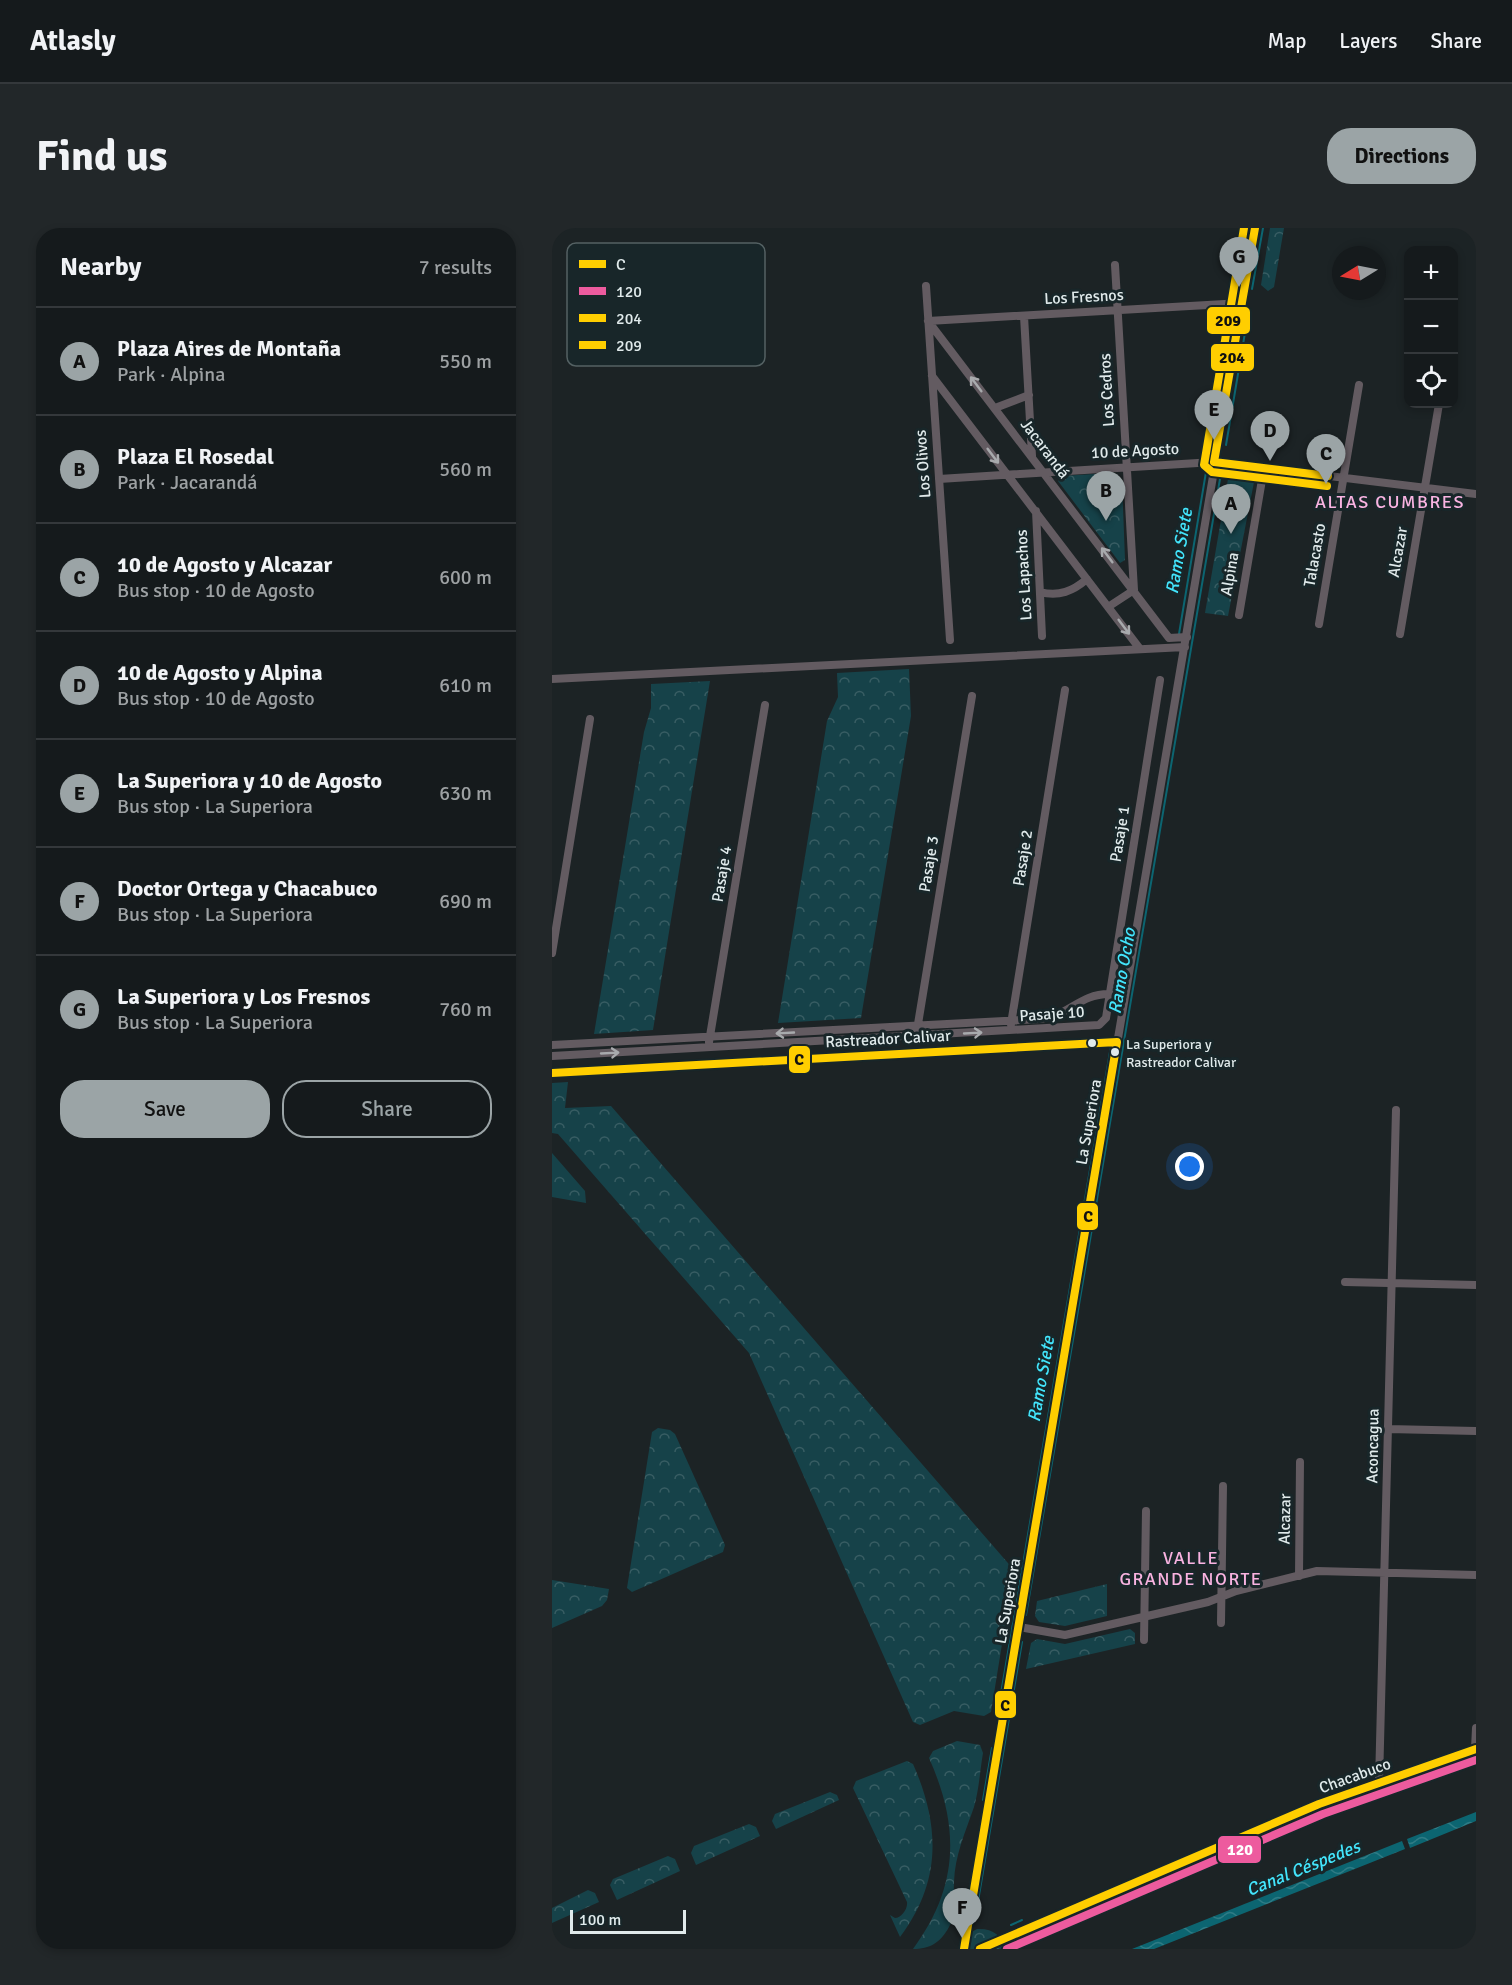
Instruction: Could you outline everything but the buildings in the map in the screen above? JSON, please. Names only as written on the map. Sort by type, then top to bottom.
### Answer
[{"type":"street","name":"La Superiora","points":[[964,1949],[1187,637],[1254,228]]},
{"type":"street","name":"Los Cedros","points":[[1115,265],[1134,590]]},
{"type":"street","name":"Los Olivos","points":[[926,286],[950,640]]},
{"type":"street","name":"Los Fresnos","points":[[928,321],[1242,303]]},
{"type":"street","points":[[1024,316],[1032,457]]},
{"type":"street","name":"Jacarandá","points":[[928,321],[1169,638],[1187,637]]},
{"type":"street","points":[[932,376],[1140,649]]},
{"type":"street","name":"Talacasto","points":[[1319,624],[1359,385]]},
{"type":"street","points":[[994,408],[1029,395]]},
{"type":"street","name":"Alcazar","points":[[1400,634],[1438,408]]},
{"type":"street","name":"10 de Agosto","points":[[939,479],[1214,462],[1476,494]]},
{"type":"street","name":"Alpina","points":[[1239,615],[1264,468]]},
{"type":"street","name":"Los Lapachos","points":[[1036,511],[1042,636]]},
{"type":"street","points":[[1040,592],[1050,595],[1068,592],[1088,579]]},
{"type":"street","points":[[1108,607],[1134,590]]},
{"type":"street","points":[[552,679],[1185,647]]},
{"type":"street","name":"Pasaje 1","points":[[1109,994],[1160,680]]},
{"type":"street","name":"Pasaje 2","points":[[1010,1031],[1065,690]]},
{"type":"street","name":"Pasaje 3","points":[[916,1036],[972,696]]},
{"type":"street","name":"Pasaje 4","points":[[708,1049],[765,705]]},
{"type":"street","points":[[552,953],[590,719]]},
{"type":"street","name":"Pasaje 10","points":[[552,1045],[1057,1017],[1090,995],[1109,994],[1106,1018],[1099,1025],[708,1049],[552,1056]]},
{"type":"street","name":"Rastreador Calivar","points":[[552,1073],[1118,1042]]},
{"type":"street","name":"Aconcagua","points":[[1379,1783],[1396,1110]]},
{"type":"street","points":[[1345,1282],[1476,1285]]},
{"type":"street","points":[[1388,1429],[1476,1431]]},
{"type":"street","name":"Alcazar","points":[[1299,1576],[1300,1462]]},
{"type":"street","points":[[1221,1623],[1223,1486]]},
{"type":"street","points":[[1144,1640],[1146,1511]]},
{"type":"street","points":[[1019,1627],[1065,1635],[1144,1617],[1317,1571],[1476,1575]]},
{"type":"street","points":[[1476,1728],[1476,1749]]},
{"type":"street","name":"Chacabuco","points":[[980,1949],[1319,1804],[1476,1749]]},
{"type":"green space","points":[[1270,228],[1284,228],[1274,287],[1268,291],[1261,285]]},
{"type":"green space","points":[[1112,473],[1122,481],[1125,560],[1120,563],[1058,481],[1062,476]]},
{"type":"green space","points":[[1233,475],[1249,477],[1254,482],[1228,616],[1205,613],[1228,479]]},
{"type":"green space","points":[[909,669],[911,716],[861,1018],[778,1023],[827,721],[838,697],[837,673]]},
{"type":"green space","points":[[710,681],[653,1030],[594,1034],[644,732],[651,708],[651,684]]},
{"type":"green space","points":[[568,1082],[565,1108],[611,1106],[1014,1570],[991,1712],[984,1716],[954,1711],[920,1725],[913,1722],[749,1353],[558,1134],[552,1133],[552,1083]]},
{"type":"green space","points":[[552,1153],[585,1191],[586,1203],[552,1197]]},
{"type":"green space","points":[[658,1428],[670,1430],[675,1434],[725,1545],[723,1552],[632,1592],[627,1588],[652,1432]]},
{"type":"green space","points":[[552,1580],[609,1589],[607,1600],[602,1606],[552,1628]]},
{"type":"green space","points":[[1107,1584],[1107,1616],[1065,1626],[1039,1622],[1035,1616],[1037,1601]]},
{"type":"green space","points":[[1130,1629],[1135,1633],[1135,1644],[1026,1669],[1031,1643],[1037,1639],[1065,1644]]},
{"type":"green space","points":[[957,1741],[980,1745],[983,1753],[976,1800],[956,1863],[953,1916],[949,1927],[938,1941],[925,1948],[913,1949],[939,1903],[950,1856],[950,1832],[946,1808],[929,1758],[933,1751]]},
{"type":"green space","points":[[907,1761],[913,1764],[922,1787],[932,1831],[932,1852],[930,1874],[924,1895],[900,1937],[890,1915],[895,1918],[902,1915],[907,1902],[853,1788],[856,1781]]},
{"type":"green space","points":[[830,1792],[837,1795],[839,1800],[776,1829],[772,1821],[775,1814]]},
{"type":"green space","points":[[749,1824],[756,1827],[760,1836],[696,1865],[691,1853],[694,1846]]},
{"type":"green space","points":[[668,1856],[675,1859],[680,1871],[617,1900],[610,1885],[613,1879]]},
{"type":"green space","points":[[588,1890],[595,1893],[599,1902],[552,1923],[552,1908]]},
{"type":"green space","points":[[977,1929],[996,1933],[1006,1949],[960,1949],[968,1934]]},
{"type":"water","points":[[1476,1812],[1476,1821],[1410,1848],[1407,1839]]},
{"type":"water","points":[[1402,1841],[1405,1849],[1154,1949],[1132,1949]]},
{"type":"waterway","name":"Ramo Siete","points":[[1237,293],[1248,228]]},
{"type":"waterway","name":"Ramo Ocho","points":[[1252,289],[1263,228]]},
{"type":"waterway","name":"Ramo Ocho","points":[[1226,445],[1249,309]]},
{"type":"waterway","name":"Ramo Siete","points":[[1210,450],[1234,310]]},
{"type":"waterway","name":"Ramo Siete","points":[[1179,634],[1206,472]]},
{"type":"waterway","name":"Ramo Ocho","points":[[1026,1615],[1221,473]]},
{"type":"waterway","name":"Ramo Siete","points":[[997,1717],[1111,1046]]},
{"type":"waterway","name":"Ramo Ocho","points":[[978,1901],[1022,1642]]},
{"type":"waterway","name":"Ramo Siete","points":[[983,1800],[992,1748]]},
{"type":"waterway","points":[[1011,1925],[1022,1920]]},
{"type":"transit line","name":"209","points":[[1244,228],[1204,465],[1212,472],[1327,486]]},
{"type":"transit line","name":"204","points":[[1255,228],[1214,462],[1328,476]]},
{"type":"transit line","name":"C","points":[[552,1073],[1117,1042],[964,1949]]},
{"type":"transit line","name":"C","points":[[980,1949],[1319,1804],[1476,1749]]},
{"type":"transit line","name":"120","points":[[1007,1949],[1323,1814],[1476,1760]]},
{"type":"place","name":"La Superiora y Los Fresnos","points":[[1239,287]]},
{"type":"place","name":"La Superiora y 10 de Agosto","points":[[1214,440]]},
{"type":"place","name":"10 de Agosto y Alpina","points":[[1270,461]]},
{"type":"place","name":"10 de Agosto y Alcazar","points":[[1326,484]]},
{"type":"place","name":"Plaza El Rosedal","points":[[1106,521]]},
{"type":"place","name":"Plaza Aires de Montaña","points":[[1231,534]]},
{"type":"place","name":"La Superiora y Rastreador Calivar","points":[[1115,1052]]},
{"type":"place","name":"Doctor Ortega y Chacabuco","points":[[962,1938]]},
{"type":"district","name":"ALTAS CUMBRES","points":[[1390,502]]},
{"type":"district","name":"VALLE GRANDE NORTE","points":[[1191,1568]]},
{"type":"water label","name":"Canal Céspedes","points":[[1303,1868]]}]
